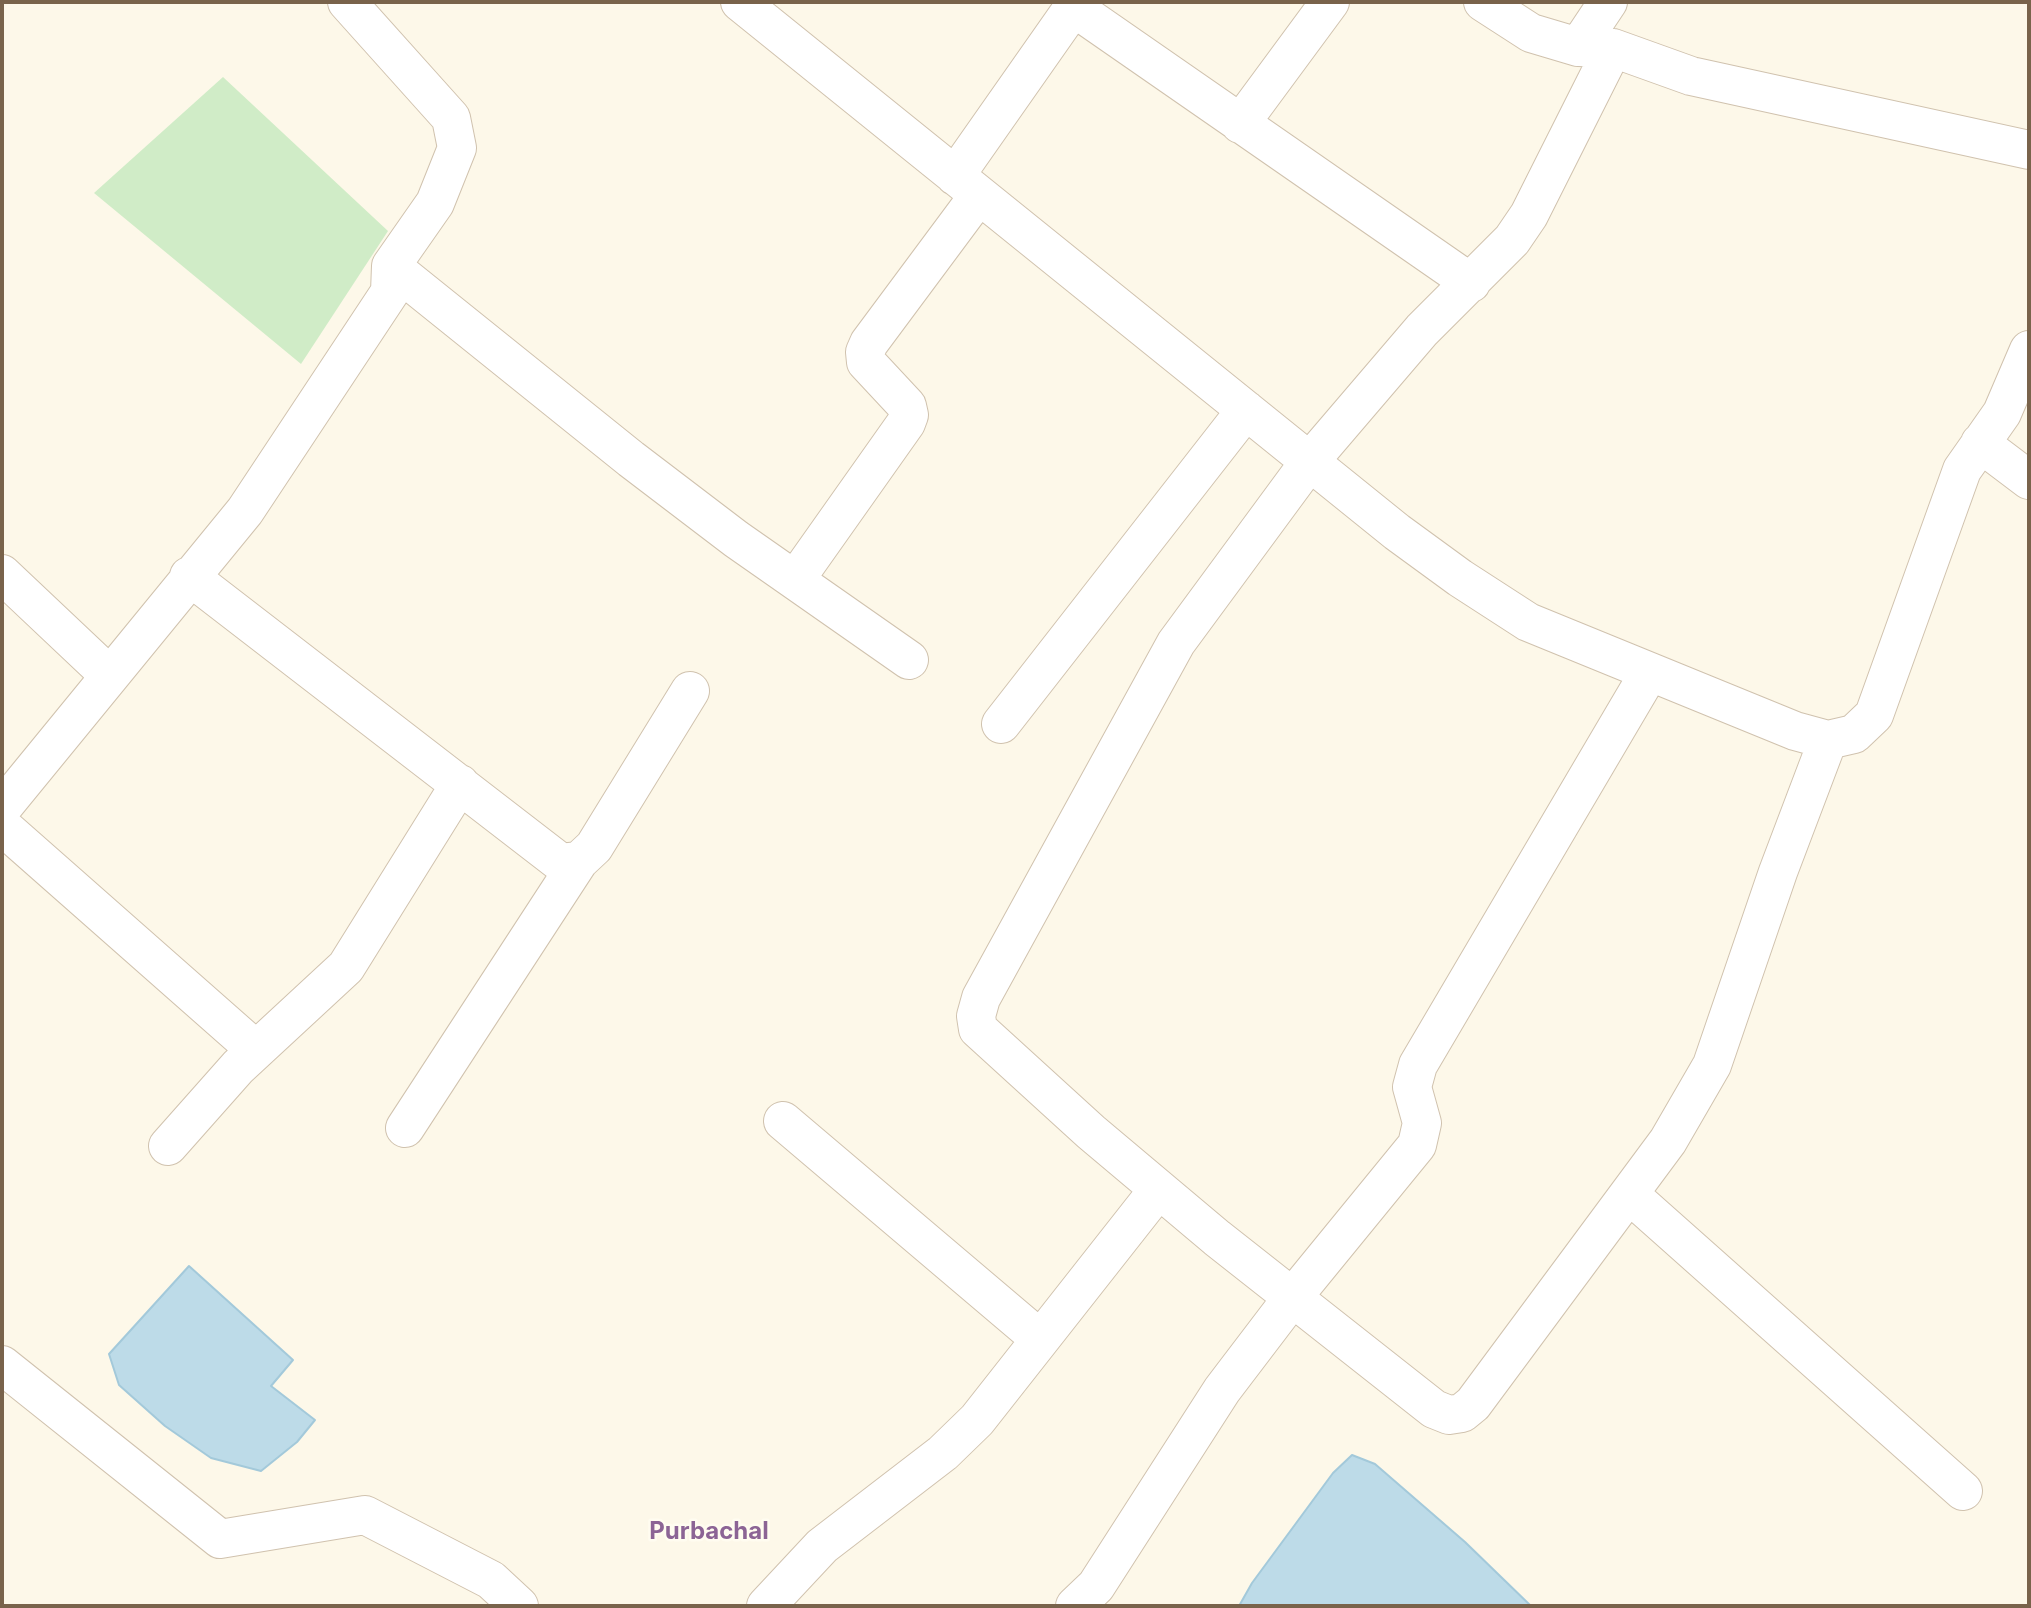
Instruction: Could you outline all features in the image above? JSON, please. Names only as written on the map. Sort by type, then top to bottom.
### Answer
[{"type":"street","points":[[2,808],[189,576],[245,511],[390,292],[391,266],[435,203],[457,148],[451,118],[347,2]]},
{"type":"street","points":[[740,2],[1246,410],[1460,578],[1528,622],[1757,718],[1828,740],[1854,734],[1874,715],[1962,470],[2015,389],[2029,350]]},
{"type":"street","points":[[1240,124],[1330,2]]},
{"type":"street","points":[[1483,2],[1531,33],[1596,48],[1691,76],[2029,150]]},
{"type":"street","points":[[1608,2],[1596,48],[1529,215],[1512,240],[1422,330],[1310,461],[1197,611],[1154,679],[981,998],[976,1016],[978,1029],[1158,1190],[1292,1298],[1434,1409],[1449,1415],[1462,1413],[1473,1404],[1668,1141],[1712,1065],[1828,740]]},
{"type":"street","points":[[795,580],[906,424],[909,415],[907,406],[866,362],[865,352],[869,343],[1075,5],[1240,124],[1471,283]]},
{"type":"street","points":[[391,266],[631,459],[909,660]]},
{"type":"street","points":[[1001,724],[1246,410]]},
{"type":"street","points":[[1980,443],[2029,480]]},
{"type":"street","points":[[2,574],[110,676]]},
{"type":"street","points":[[189,576],[561,863],[579,861]]},
{"type":"street","points":[[1075,1606],[1096,1586],[1222,1390],[1246,1362],[1292,1298],[1418,1145],[1422,1123],[1412,1087],[1418,1065],[1649,673]]},
{"type":"street","points":[[405,1128],[579,861],[594,847],[690,691]]},
{"type":"street","points":[[168,1146],[256,1050],[332,981],[359,949],[460,784]]},
{"type":"street","points":[[2,826],[256,1050]]},
{"type":"street","points":[[783,1121],[1040,1339]]},
{"type":"street","points":[[766,1606],[822,1546],[943,1453],[969,1428],[1158,1190]]},
{"type":"street","points":[[1629,1195],[1963,1491]]},
{"type":"street","points":[[2,1365],[220,1539],[366,1515],[491,1580],[519,1606]]},
{"type":"green space","points":[[223,77],[388,231],[301,364],[94,193]]},
{"type":"water","points":[[189,1266],[293,1360],[271,1386],[315,1420],[297,1442],[261,1471],[211,1458],[165,1426],[119,1385],[109,1354]]},
{"type":"water","points":[[1352,1455],[1375,1464],[1465,1542],[1531,1606],[1239,1606],[1252,1583],[1333,1473]]},
{"type":"district","name":"Purbachal","points":[[709,1532]]}]
